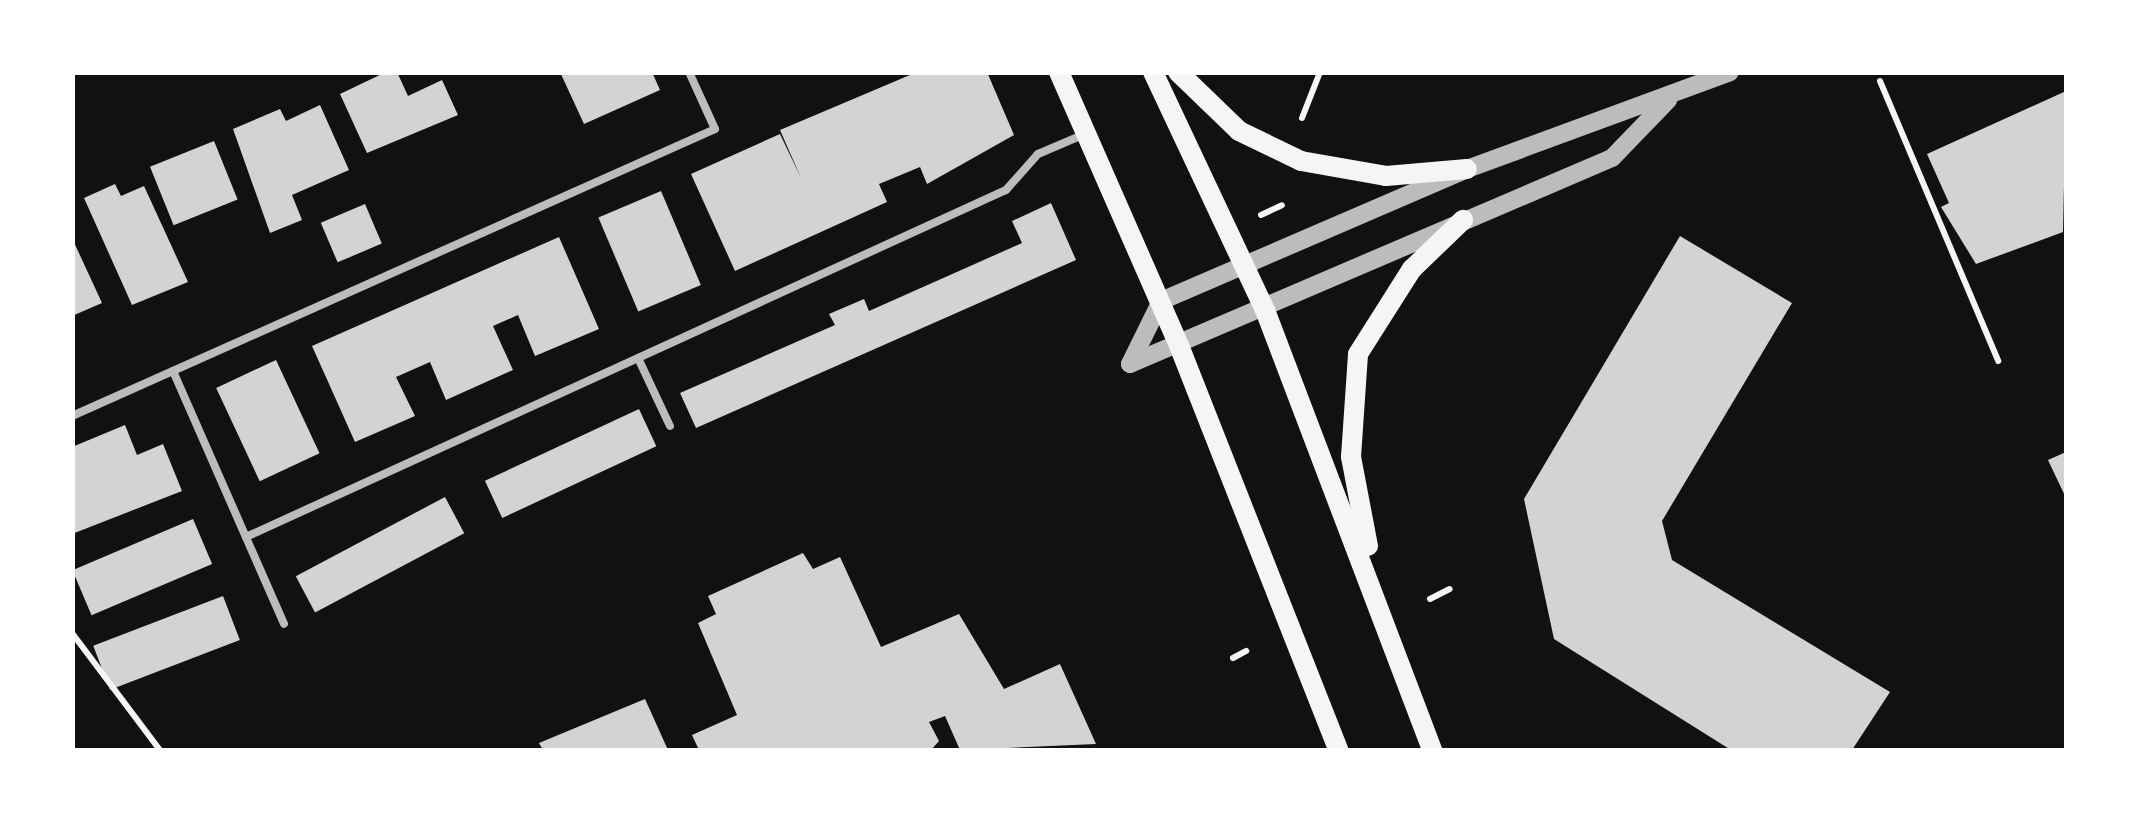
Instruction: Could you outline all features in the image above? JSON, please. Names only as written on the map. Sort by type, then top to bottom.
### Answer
[{"type":"main road","points":[[1059,72],[1180,348],[1338,750]]},
{"type":"main road","points":[[1153,72],[1265,310],[1378,598],[1432,750]]},
{"type":"main road","points":[[1178,72],[1239,130],[1301,161],[1386,176],[1467,170]]},
{"type":"main road","points":[[1378,598],[1352,457],[1358,354],[1412,269],[1463,220]]},
{"type":"street","points":[[1668,100],[1612,158],[1463,220],[1180,348],[1130,364],[1160,301],[1467,170],[1668,100],[1730,72]]},
{"type":"lane","points":[[72,416],[714,130],[689,72]]},
{"type":"lane","points":[[246,537],[1006,190],[1038,154],[1086,133]]},
{"type":"lane","points":[[638,358],[670,426]]},
{"type":"lane","points":[[173,371],[284,624]]},
{"type":"path","points":[[1302,118],[1320,72]]},
{"type":"path","points":[[1880,82],[1998,361]]},
{"type":"path","points":[[1261,215],[1282,206]]},
{"type":"path","points":[[1430,599],[1450,589]]},
{"type":"path","points":[[72,632],[160,750]]},
{"type":"path","points":[[1233,658],[1246,650]]},
{"type":"building","points":[[386,72],[397,72],[408,96],[442,80],[458,115],[367,153],[340,94]]},
{"type":"building","points":[[560,72],[652,72],[660,90],[584,124]]},
{"type":"building","points":[[917,72],[987,72],[1014,135],[927,184],[920,167],[879,184],[887,202],[735,271],[691,174],[780,134],[801,178],[780,130]]},
{"type":"building","points":[[2066,91],[2063,232],[1976,264],[1941,207],[1949,203],[1927,154]]},
{"type":"building","points":[[320,105],[349,170],[292,195],[302,220],[270,233],[233,129],[280,109],[286,121]]},
{"type":"building","points":[[214,141],[238,199],[174,225],[150,167]]},
{"type":"building","points":[[115,184],[121,196],[144,186],[188,282],[132,305],[84,198]]},
{"type":"building","points":[[661,191],[701,285],[638,311],[598,218]]},
{"type":"building","points":[[1051,203],[1076,260],[696,428],[680,393],[835,325],[829,314],[864,299],[869,311],[1022,243],[1012,221]]},
{"type":"building","points":[[365,204],[382,244],[338,262],[321,223]]},
{"type":"building","points":[[1680,236],[1792,303],[1662,521],[1672,560],[1890,692],[1852,750],[1731,750],[1554,639],[1524,499]]},
{"type":"building","points":[[559,237],[599,329],[535,356],[518,315],[493,326],[513,370],[446,400],[430,362],[396,377],[415,416],[355,442],[312,346]]},
{"type":"building","points":[[72,238],[102,303],[72,316]]},
{"type":"building","points":[[276,360],[320,453],[260,481],[216,388]]},
{"type":"building","points":[[639,409],[656,446],[502,518],[485,481]]},
{"type":"building","points":[[125,425],[137,455],[163,444],[182,491],[72,534],[72,447]]},
{"type":"building","points":[[2066,452],[2066,498],[2048,460]]},
{"type":"building","points":[[445,497],[464,533],[315,613],[296,576]]},
{"type":"building","points":[[193,519],[212,564],[92,615],[72,570]]},
{"type":"building","points":[[803,553],[813,569],[840,557],[881,647],[959,614],[1004,689],[1060,664],[1096,744],[960,750],[945,716],[929,722],[939,741],[931,750],[699,750],[692,735],[737,715],[698,623],[716,614],[708,596]]},
{"type":"building","points":[[223,596],[240,640],[110,690],[93,646]]},
{"type":"building","points":[[645,699],[668,750],[543,750],[539,743]]}]
